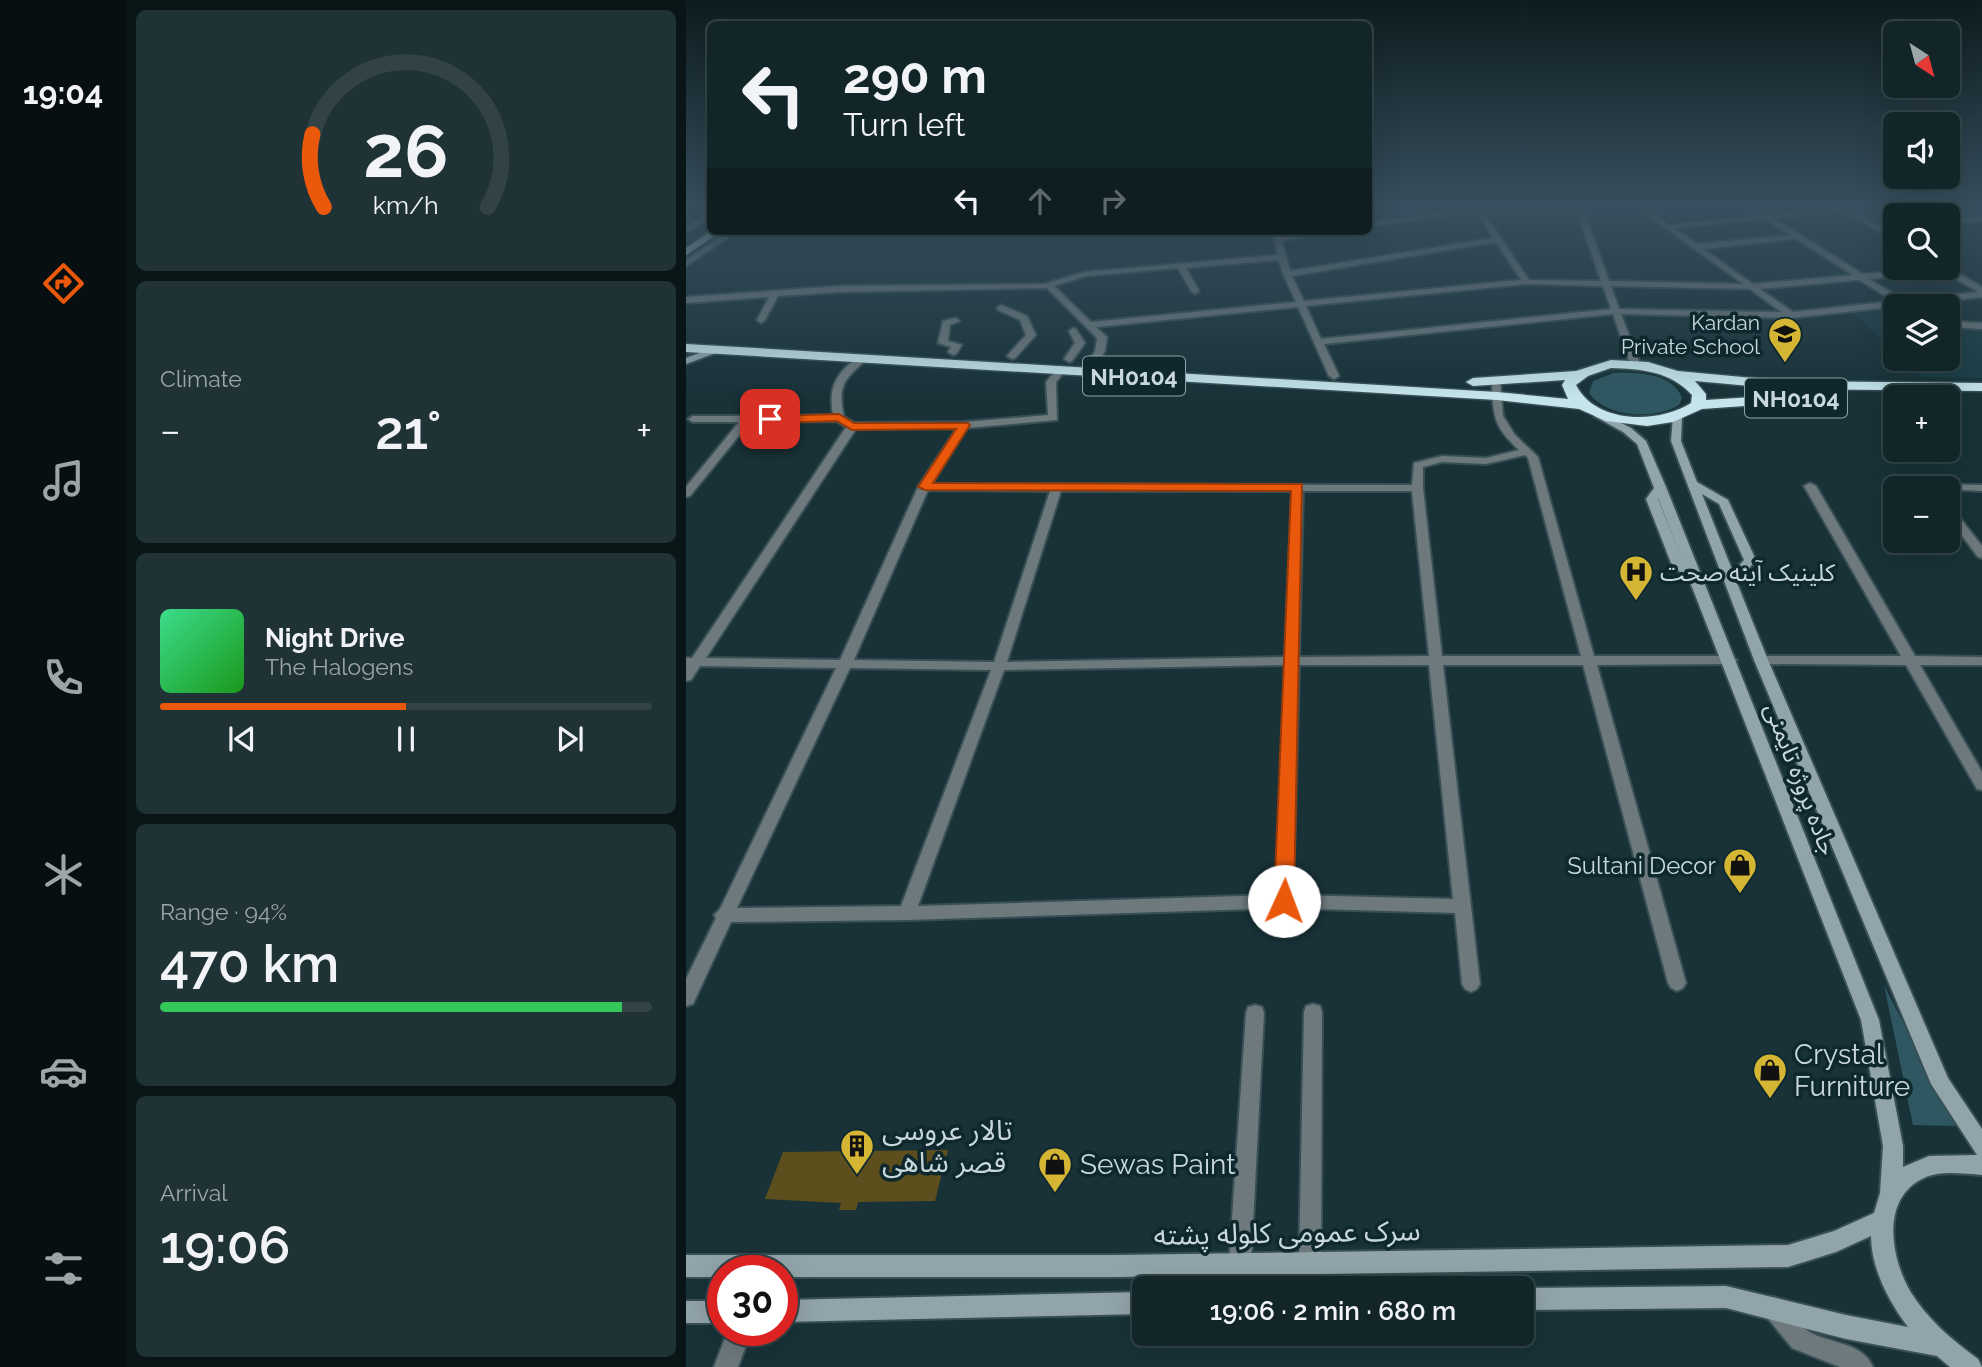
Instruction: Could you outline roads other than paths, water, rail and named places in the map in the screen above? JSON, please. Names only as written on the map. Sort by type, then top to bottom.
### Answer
[{"type":"highway","name":"NH0104","points":[[686,335],[1334,376],[1497,389],[1582,405],[1597,413],[1642,421],[1677,418],[1698,405],[1787,398],[1883,398]]},
{"type":"highway","name":"NH0104","points":[[686,348],[1060,371],[1497,389],[1576,375],[1591,368],[1611,364],[1635,364],[1677,375],[1784,385],[1982,387]]},
{"type":"highway","points":[[1576,375],[1569,385],[1571,395],[1582,405]]},
{"type":"highway","points":[[1677,375],[1692,384],[1699,394],[1698,405]]},
{"type":"highway","points":[[1960,398],[1982,398]]},
{"type":"main road","points":[[686,361],[715,350]]},
{"type":"main road","name":"جاده پروژه تایمنی","points":[[1597,413],[1627,430],[1642,443],[1870,1020],[1893,1146],[1891,1193],[1882,1220]]},
{"type":"main road","name":"جاده پروژه تایمنی","points":[[1677,418],[1676,441],[1761,660],[1941,1084],[1982,1147]]},
{"type":"main road","points":[[1693,484],[1724,502],[1750,561],[1731,583]]},
{"type":"main road","points":[[1891,1193],[1913,1172],[1945,1163],[1982,1165]]},
{"type":"main road","points":[[1882,1220],[1882,1250],[1893,1282],[1912,1315],[1940,1345],[1970,1367]]},
{"type":"main road","name":"سرک عمومی کلوله پشته","points":[[686,1266],[1115,1266],[1310,1261],[1788,1256],[1836,1241],[1882,1220]]},
{"type":"main road","points":[[1534,1299],[1726,1297],[1846,1327],[1940,1345]]},
{"type":"main road","points":[[798,1311],[1132,1303]]},
{"type":"main road","points":[[686,1312],[707,1312]]},
{"type":"street","points":[[686,300],[775,293],[1048,285],[1085,274],[1135,270]]},
{"type":"street","points":[[1183,270],[1195,291]]},
{"type":"street","points":[[1286,270],[1334,376]]},
{"type":"street","points":[[1287,274],[1312,270]]},
{"type":"street","points":[[1518,270],[1526,282]]},
{"type":"street","points":[[1599,270],[1635,364]]},
{"type":"street","points":[[1727,270],[1791,315]]},
{"type":"street","points":[[1848,270],[1888,294]]},
{"type":"street","points":[[1087,325],[1300,302],[1526,282],[1751,287],[1883,273]]},
{"type":"street","points":[[1960,278],[1982,293]]},
{"type":"street","points":[[1048,285],[1069,302],[1087,325],[1104,340],[1094,361]]},
{"type":"street","points":[[761,320],[775,293]]},
{"type":"street","points":[[1960,296],[1982,293]]},
{"type":"street","points":[[1319,342],[1614,311],[1791,315],[1883,305]]},
{"type":"street","points":[[1001,308],[1024,318],[1031,335],[1012,356]]},
{"type":"street","points":[[953,352],[957,345],[943,342],[946,323],[956,321]]},
{"type":"street","points":[[1960,324],[1982,326]]},
{"type":"street","points":[[1069,359],[1080,343],[1073,331]]},
{"type":"street","points":[[839,418],[834,402],[842,375],[862,359]]},
{"type":"street","points":[[693,419],[750,415],[839,418],[852,426],[964,425],[1053,418],[1051,382],[1060,371]]},
{"type":"street","points":[[1497,389],[1498,416],[1503,427],[1533,457],[1586,660],[1677,983]]},
{"type":"street","points":[[686,494],[750,415]]},
{"type":"street","points":[[686,998],[723,915],[846,662],[925,487],[964,425]]},
{"type":"street","points":[[686,677],[691,662],[852,426]]},
{"type":"street","points":[[1471,984],[1417,488],[1418,465],[1425,461],[1486,461],[1528,451]]},
{"type":"street","points":[[1810,486],[1914,661],[1982,785]]},
{"type":"street","points":[[925,487],[1417,488]]},
{"type":"street","points":[[907,914],[999,666],[1057,487]]},
{"type":"street","points":[[1284,901],[1298,487]]},
{"type":"street","points":[[1960,488],[1982,488]]},
{"type":"street","points":[[1960,526],[1982,554]]},
{"type":"street","points":[[691,662],[999,666],[1291,661],[1730,660]]},
{"type":"street","points":[[1761,660],[1982,661]]},
{"type":"street","points":[[723,915],[907,914],[1284,901],[1462,905]]},
{"type":"street","points":[[1310,1261],[1313,1012]]},
{"type":"street","points":[[1240,1263],[1255,1013]]},
{"type":"street","points":[[1773,1307],[1800,1340],[1839,1353],[1861,1367]]},
{"type":"street","points":[[726,1367],[734,1346]]},
{"type":"place","name":"Kardan Private School","points":[[1785,364]]},
{"type":"place","name":"کلینیک آینه صحت","points":[[1636,602]]},
{"type":"place","name":"Sultani Decor","points":[[1740,895]]},
{"type":"place","name":"Crystal Furniture","points":[[1770,1100]]},
{"type":"place","name":"تالار عروسی قصر شاهی","points":[[857,1176]]},
{"type":"place","name":"Sewas Paint","points":[[1055,1194]]}]
